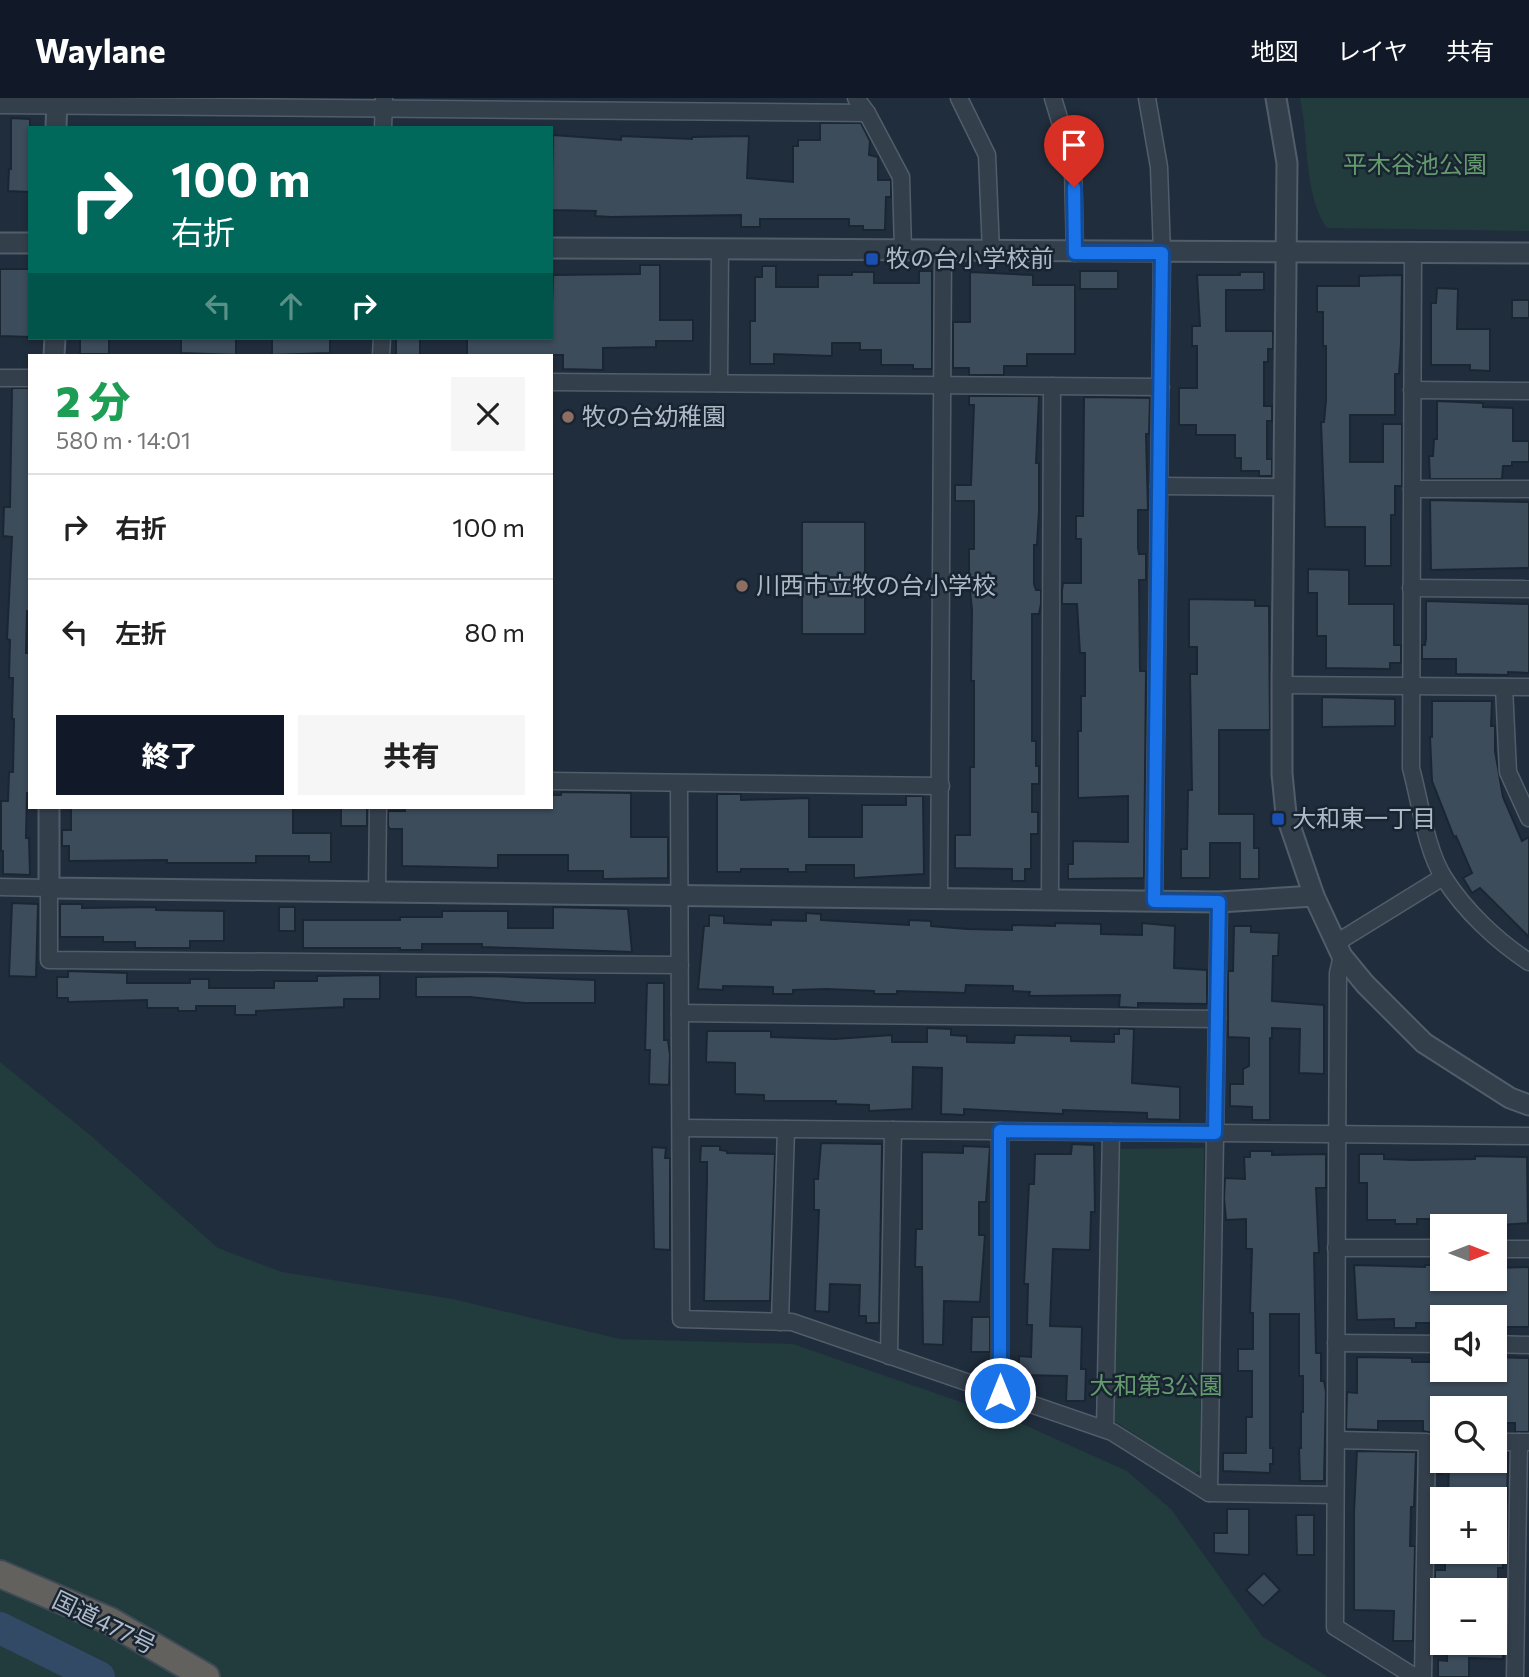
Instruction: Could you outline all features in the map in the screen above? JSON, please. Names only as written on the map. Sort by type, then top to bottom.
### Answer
[{"type":"highway","name":"国道477号","points":[[0,1574],[110,1621],[206,1677]]},
{"type":"street","points":[[856,98],[867,113],[901,177],[902,251]]},
{"type":"street","points":[[959,98],[987,155],[991,252]]},
{"type":"street","points":[[1053,98],[1073,165],[1075,253]]},
{"type":"street","points":[[1147,98],[1159,167],[1162,253],[1154,901]]},
{"type":"street","points":[[1276,98],[1287,163],[1282,685],[1282,774],[1286,814],[1314,896],[1339,949],[1365,984],[1424,1043],[1510,1098],[1529,1105]]},
{"type":"street","points":[[0,105],[57,102],[384,103],[867,113]]},
{"type":"street","points":[[57,102],[57,126]]},
{"type":"street","points":[[383,126],[384,103]]},
{"type":"street","points":[[0,243],[28,243]]},
{"type":"street","points":[[553,248],[1075,253],[1529,253]]},
{"type":"street","points":[[719,383],[720,250]]},
{"type":"street","points":[[939,898],[945,385],[943,251]]},
{"type":"street","points":[[1413,253],[1411,768],[1430,841],[1443,877],[1504,945],[1529,962]]},
{"type":"street","points":[[0,378],[28,378]]},
{"type":"street","points":[[553,382],[1161,387]]},
{"type":"street","points":[[1050,899],[1052,386]]},
{"type":"street","points":[[1412,390],[1529,391]]},
{"type":"street","points":[[1160,486],[1283,487]]},
{"type":"street","points":[[1412,489],[1529,489]]},
{"type":"street","points":[[1410,588],[1529,589]]},
{"type":"street","points":[[1282,685],[1529,687]]},
{"type":"street","points":[[1504,687],[1508,772],[1529,818]]},
{"type":"street","points":[[553,781],[940,786]]},
{"type":"street","points":[[679,783],[681,1319],[792,1322],[1105,1429],[1209,1493],[1335,1495]]},
{"type":"street","points":[[49,809],[49,960],[680,965]]},
{"type":"street","points":[[377,891],[378,809]]},
{"type":"street","points":[[1339,949],[1443,877]]},
{"type":"street","points":[[0,887],[1219,902],[1314,896]]},
{"type":"street","points":[[1209,1493],[1219,902]]},
{"type":"street","points":[[1339,949],[1335,1627],[1415,1677]]},
{"type":"street","points":[[680,1013],[1217,1019]]},
{"type":"street","points":[[681,1128],[1529,1136]]},
{"type":"street","points":[[780,1322],[786,1129]]},
{"type":"street","points":[[890,1356],[893,1130]]},
{"type":"street","points":[[1000,1131],[1000,1393]]},
{"type":"street","points":[[1105,1429],[1111,1132]]},
{"type":"street","points":[[1336,1248],[1430,1248]]},
{"type":"street","points":[[1507,1249],[1529,1249]]},
{"type":"street","points":[[1336,1343],[1430,1344]]},
{"type":"street","points":[[1507,1344],[1529,1345]]},
{"type":"street","points":[[1336,1440],[1430,1442]]},
{"type":"street","points":[[1515,1677],[1524,1442]]},
{"type":"street","points":[[1423,1677],[1433,1473]]},
{"type":"green space","name":"平木谷池公園","points":[[1300,98],[1529,98],[1529,231],[1327,228],[1319,215],[1310,183]]},
{"type":"green space","points":[[0,1062],[89,1134],[218,1248],[282,1272],[453,1299],[620,1339],[793,1344],[1016,1421],[1127,1471],[1171,1509],[1263,1637],[1328,1677],[0,1677]]},
{"type":"green space","name":"大和第3公園","points":[[1204,1148],[1200,1470],[1195,1474],[1110,1418],[1116,1149]]},
{"type":"building","points":[[11,118],[30,119],[28,192],[8,191]]},
{"type":"building","points":[[820,123],[861,123],[870,141],[869,155],[878,157],[878,180],[891,180],[891,197],[886,197],[885,230],[863,230],[863,226],[849,226],[849,219],[760,219],[760,227],[741,227],[741,215],[611,217],[595,216],[596,211],[553,210],[553,135],[621,140],[621,136],[692,139],[749,136],[747,178],[793,182],[793,146],[798,146],[798,140],[820,140]]},
{"type":"building","points":[[640,265],[660,265],[660,320],[693,320],[693,341],[656,341],[656,347],[603,348],[603,370],[563,369],[563,355],[467,354],[467,340],[553,340],[553,275],[640,274]]},
{"type":"building","points":[[762,266],[776,266],[776,287],[818,287],[818,275],[852,275],[852,272],[874,272],[874,283],[919,283],[919,271],[932,271],[932,369],[913,369],[913,365],[881,365],[881,350],[860,350],[860,343],[832,343],[832,356],[774,354],[774,364],[750,364],[750,321],[755,321],[755,277],[762,277]]},
{"type":"building","points":[[0,269],[28,269],[28,337],[0,336]]},
{"type":"building","points":[[1080,271],[1118,271],[1118,289],[1080,289]]},
{"type":"building","points":[[970,272],[1033,275],[1033,285],[1075,285],[1075,354],[1027,354],[1027,366],[1004,366],[1004,375],[969,375],[969,368],[953,368],[953,322],[970,322]]},
{"type":"building","points":[[1240,272],[1264,272],[1264,290],[1226,290],[1226,331],[1273,331],[1273,349],[1268,349],[1268,362],[1264,362],[1264,406],[1272,406],[1272,421],[1267,421],[1267,459],[1272,459],[1272,476],[1259,476],[1259,471],[1241,471],[1241,458],[1235,458],[1235,435],[1196,435],[1196,425],[1179,425],[1179,388],[1197,388],[1197,346],[1192,346],[1192,326],[1200,326],[1197,275],[1240,275]]},
{"type":"building","points":[[1402,275],[1401,344],[1399,374],[1395,374],[1395,415],[1350,415],[1350,462],[1383,462],[1383,424],[1402,424],[1402,486],[1395,486],[1395,515],[1391,515],[1391,566],[1365,566],[1365,527],[1325,527],[1321,422],[1324,422],[1326,400],[1326,346],[1323,346],[1323,312],[1317,312],[1317,286],[1359,286],[1359,276]]},
{"type":"building","points":[[1437,288],[1458,289],[1457,329],[1490,329],[1490,371],[1470,370],[1470,365],[1431,365],[1431,303],[1436,303]]},
{"type":"building","points":[[1512,300],[1529,300],[1529,318],[1512,318]]},
{"type":"building","points":[[80,340],[109,340],[109,354],[80,354]]},
{"type":"building","points":[[181,340],[236,340],[236,354],[181,353]]},
{"type":"building","points":[[272,340],[330,340],[330,353],[272,354]]},
{"type":"building","points":[[396,340],[420,340],[420,354],[396,354]]},
{"type":"building","points":[[12,388],[28,388],[26,838],[29,838],[30,875],[3,874],[1,851],[1,801],[8,801],[9,772],[13,772],[13,678],[9,678],[10,640],[7,639],[12,537],[3,536],[4,507],[10,507]]},
{"type":"building","points":[[969,396],[1039,396],[1036,463],[1039,463],[1039,510],[1037,545],[1034,545],[1034,584],[1036,590],[1041,590],[1041,604],[1039,614],[1032,614],[1032,741],[1036,741],[1039,784],[1032,784],[1032,812],[1038,812],[1038,834],[1031,834],[1031,869],[1025,869],[1025,881],[1012,881],[1012,869],[955,868],[955,835],[970,835],[970,767],[974,767],[969,549],[974,549],[974,501],[955,501],[955,485],[971,485],[974,405],[969,405]]},
{"type":"building","points":[[1084,397],[1150,398],[1149,434],[1146,434],[1148,510],[1138,510],[1139,554],[1146,554],[1146,580],[1139,580],[1140,671],[1146,671],[1144,878],[1068,879],[1068,864],[1073,864],[1073,841],[1128,842],[1128,796],[1078,798],[1078,731],[1081,731],[1081,696],[1085,696],[1085,653],[1080,653],[1077,604],[1062,604],[1062,590],[1063,583],[1081,583],[1081,539],[1076,539],[1076,516],[1083,516]]},
{"type":"building","points":[[1437,401],[1483,403],[1483,407],[1513,408],[1513,441],[1529,441],[1529,462],[1512,462],[1512,466],[1503,466],[1502,479],[1430,479],[1429,456],[1433,456],[1434,439],[1437,439]]},
{"type":"building","points":[[1430,500],[1529,502],[1529,568],[1431,570]]},
{"type":"building","points":[[802,522],[865,522],[865,634],[802,634]]},
{"type":"building","points":[[1308,569],[1349,570],[1349,604],[1394,604],[1394,645],[1401,645],[1401,663],[1390,663],[1390,669],[1326,668],[1326,636],[1317,636],[1317,593],[1308,593]]},
{"type":"building","points":[[1189,599],[1255,600],[1255,606],[1269,606],[1270,730],[1219,730],[1219,814],[1254,814],[1254,848],[1259,848],[1259,879],[1240,879],[1240,843],[1210,843],[1210,878],[1181,878],[1181,849],[1187,849],[1188,790],[1192,790],[1190,674],[1197,674],[1197,647],[1189,647]]},
{"type":"building","points":[[1426,601],[1529,604],[1529,673],[1456,674],[1456,659],[1422,659],[1422,645],[1425,645],[1426,638]]},
{"type":"building","points":[[1322,697],[1395,699],[1395,726],[1322,727]]},
{"type":"building","points":[[1432,701],[1492,701],[1491,726],[1495,726],[1495,751],[1503,797],[1522,841],[1529,837],[1529,937],[1480,888],[1472,893],[1463,878],[1472,873],[1456,836],[1454,837],[1432,781]]},
{"type":"building","points":[[561,792],[631,793],[631,837],[668,837],[668,878],[603,879],[603,871],[568,871],[568,855],[498,855],[498,868],[402,866],[402,829],[390,829],[388,826],[388,811],[553,809],[553,795],[561,795]]},
{"type":"building","points":[[717,794],[741,794],[741,800],[809,798],[809,837],[862,837],[862,805],[906,805],[906,796],[923,796],[924,874],[854,878],[854,865],[806,865],[806,872],[788,872],[788,869],[741,869],[741,872],[717,872]]},
{"type":"building","points":[[71,809],[293,809],[293,833],[331,833],[331,862],[309,862],[309,856],[256,856],[256,863],[69,861],[69,846],[62,846],[62,830],[71,830]]},
{"type":"building","points":[[341,809],[367,809],[367,826],[341,826]]},
{"type":"building","points":[[12,903],[38,904],[36,977],[9,976]]},
{"type":"building","points":[[60,904],[82,904],[82,908],[156,907],[156,910],[224,911],[224,941],[190,941],[190,948],[135,948],[135,942],[103,942],[103,937],[60,937]]},
{"type":"building","points":[[279,907],[295,907],[295,931],[279,931]]},
{"type":"building","points":[[553,907],[628,909],[632,952],[482,947],[482,944],[422,944],[422,950],[303,948],[303,920],[400,920],[400,917],[442,917],[442,911],[508,911],[508,928],[553,928]]},
{"type":"building","points":[[806,913],[821,914],[821,920],[909,925],[909,920],[931,921],[931,926],[967,929],[1012,930],[1012,925],[1055,926],[1055,923],[1101,924],[1101,934],[1142,935],[1142,923],[1175,926],[1174,968],[1207,970],[1207,1004],[1138,1003],[1138,1008],[1119,1007],[1120,995],[1029,996],[1030,992],[1013,991],[1013,986],[966,985],[965,993],[897,991],[897,994],[827,989],[793,990],[793,994],[773,994],[773,987],[723,986],[723,990],[698,989],[704,926],[709,926],[709,915],[724,916],[724,923],[771,925],[771,920],[806,921]]},
{"type":"building","points":[[1234,926],[1251,926],[1251,932],[1279,933],[1278,956],[1273,956],[1272,1001],[1324,1005],[1324,1074],[1299,1073],[1300,1029],[1272,1028],[1270,1120],[1252,1120],[1252,1107],[1230,1106],[1230,1084],[1243,1084],[1243,1069],[1249,1066],[1249,1038],[1228,1037],[1228,971],[1233,971]]},
{"type":"building","points":[[68,971],[127,973],[127,983],[190,983],[190,979],[209,979],[209,988],[274,988],[274,981],[317,981],[317,976],[380,975],[380,999],[344,999],[344,1007],[256,1011],[256,1015],[235,1015],[235,1006],[196,1006],[196,1011],[178,1011],[178,1008],[147,1008],[147,1000],[68,1002],[68,998],[57,998],[57,977],[68,977]]},
{"type":"building","points":[[490,976],[595,980],[595,1003],[525,1003],[470,997],[416,997],[416,977]]},
{"type":"building","points":[[647,983],[664,983],[664,1040],[668,1040],[670,1055],[669,1085],[649,1084],[650,1050],[645,1050]]},
{"type":"building","points":[[927,1028],[951,1029],[951,1035],[967,1036],[967,1042],[1014,1043],[1015,1035],[1071,1036],[1071,1041],[1114,1042],[1114,1034],[1119,1034],[1119,1028],[1134,1029],[1132,1083],[1180,1087],[1180,1120],[1147,1119],[1147,1113],[1063,1110],[1063,1114],[964,1109],[964,1115],[941,1114],[942,1068],[913,1067],[912,1109],[869,1111],[869,1105],[836,1104],[836,1101],[764,1101],[764,1095],[735,1094],[735,1063],[706,1062],[707,1031],[771,1031],[771,1037],[835,1039],[892,1035],[892,1042],[927,1042]]},
{"type":"building","points":[[821,1143],[882,1144],[879,1323],[866,1323],[866,1316],[859,1316],[860,1285],[830,1284],[829,1312],[815,1311],[819,1210],[814,1210],[814,1179],[818,1179]]},
{"type":"building","points":[[1072,1144],[1094,1145],[1095,1212],[1091,1212],[1090,1250],[1053,1249],[1050,1326],[1082,1327],[1081,1369],[1086,1369],[1085,1401],[1066,1401],[1067,1376],[1019,1375],[1019,1356],[1031,1357],[1032,1325],[1027,1325],[1028,1284],[1024,1284],[1029,1184],[1034,1184],[1035,1154],[1071,1154]]},
{"type":"building","points":[[701,1146],[720,1146],[720,1150],[727,1153],[775,1154],[770,1301],[704,1301],[707,1162],[700,1162]]},
{"type":"building","points":[[963,1146],[990,1147],[986,1202],[979,1202],[979,1235],[985,1235],[980,1302],[944,1301],[943,1345],[923,1344],[922,1267],[915,1267],[916,1229],[922,1229],[922,1152],[963,1153]]},
{"type":"building","points":[[652,1147],[666,1148],[665,1158],[670,1158],[670,1250],[654,1249]]},
{"type":"building","points":[[1250,1151],[1272,1151],[1272,1155],[1326,1154],[1326,1188],[1316,1188],[1319,1253],[1314,1253],[1316,1353],[1321,1353],[1321,1381],[1324,1381],[1326,1392],[1324,1481],[1300,1481],[1303,1376],[1299,1376],[1299,1314],[1270,1314],[1270,1448],[1273,1448],[1273,1464],[1270,1464],[1270,1473],[1223,1471],[1223,1453],[1246,1453],[1246,1417],[1252,1417],[1252,1371],[1238,1371],[1238,1349],[1253,1349],[1253,1313],[1250,1313],[1252,1249],[1246,1249],[1246,1219],[1226,1220],[1224,1198],[1225,1178],[1245,1179],[1244,1157],[1250,1157]]},
{"type":"building","points":[[1359,1154],[1384,1154],[1384,1159],[1413,1160],[1475,1159],[1475,1156],[1527,1157],[1528,1223],[1507,1224],[1507,1214],[1430,1214],[1430,1219],[1417,1219],[1417,1224],[1395,1224],[1395,1220],[1367,1220],[1367,1183],[1359,1183]]},
{"type":"building","points":[[1354,1265],[1430,1265],[1430,1292],[1507,1292],[1507,1268],[1529,1267],[1529,1327],[1507,1327],[1507,1305],[1430,1305],[1430,1323],[1416,1323],[1416,1328],[1394,1328],[1394,1319],[1357,1320]]},
{"type":"building","points":[[972,1317],[990,1317],[990,1352],[971,1352]]},
{"type":"building","points":[[1357,1357],[1412,1358],[1412,1362],[1430,1362],[1430,1382],[1507,1382],[1507,1357],[1529,1358],[1529,1432],[1515,1432],[1515,1423],[1507,1423],[1507,1396],[1430,1396],[1430,1433],[1423,1431],[1423,1421],[1378,1421],[1378,1430],[1346,1429],[1347,1392],[1357,1393]]},
{"type":"building","points":[[1357,1451],[1416,1452],[1410,1546],[1415,1546],[1413,1641],[1393,1641],[1394,1611],[1354,1610]]},
{"type":"building","points":[[1508,1452],[1507,1503],[1507,1487],[1448,1487],[1449,1473],[1507,1473]]},
{"type":"building","points":[[1227,1509],[1249,1509],[1249,1555],[1214,1553],[1214,1533],[1227,1533]]},
{"type":"building","points":[[1296,1515],[1314,1515],[1314,1555],[1297,1555]]},
{"type":"building","points":[[1445,1564],[1503,1564],[1503,1568],[1498,1568],[1498,1578],[1435,1578],[1435,1570],[1445,1570]]},
{"type":"building","points":[[1264,1573],[1280,1590],[1263,1606],[1246,1590]]},
{"type":"building","points":[[1447,1655],[1503,1655],[1503,1659],[1469,1658],[1469,1677],[1438,1677],[1438,1660],[1447,1661]]},
{"type":"waterway","points":[[0,1628],[99,1677]]},
{"type":"place","name":"牧の台小学校前","points":[[872,259]]},
{"type":"place","name":"牧の台幼稚園","points":[[568,417]]},
{"type":"place","name":"川西市立牧の台小学校","points":[[742,586]]},
{"type":"place","name":"大和東一丁目","points":[[1278,819]]},
{"type":"route","points":[[1000,1393],[1000,1131],[1215,1133],[1219,902],[1154,901],[1162,253],[1075,253],[1074,187]]}]
